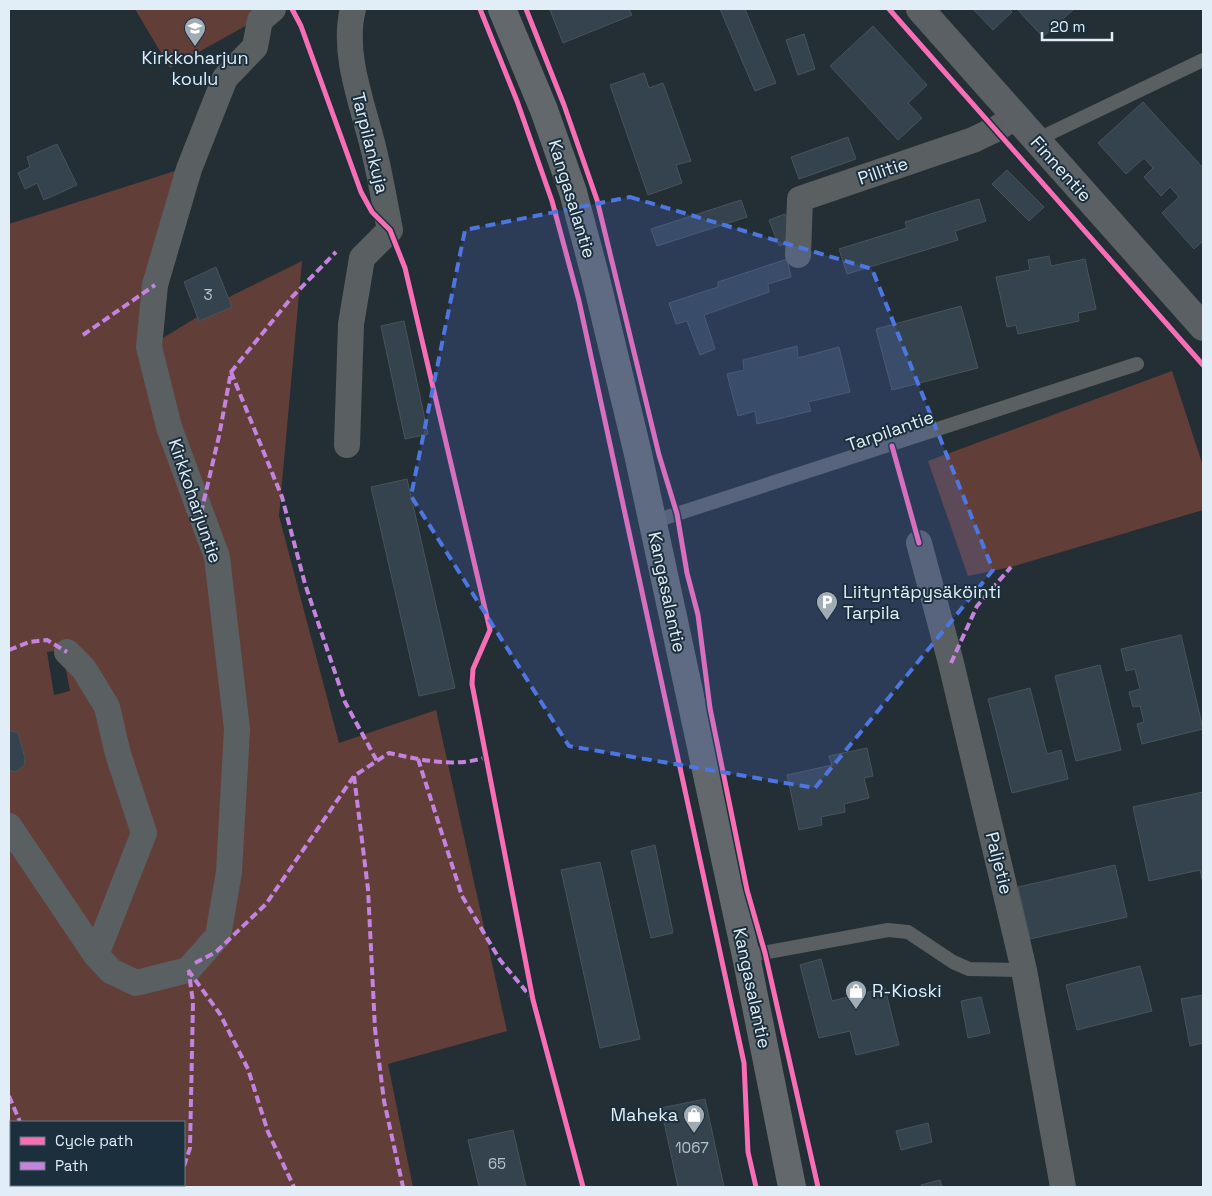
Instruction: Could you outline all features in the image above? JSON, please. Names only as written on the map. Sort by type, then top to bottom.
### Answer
[{"type":"main road","name":"Kangasalantie","points":[[502,9],[544,110],[573,192],[599,289],[652,522],[746,956],[792,1187]]},
{"type":"street","name":"Kirkkoharjuntie","points":[[9,826],[96,955],[111,971],[136,983],[188,970],[218,936],[229,872],[237,729],[220,576],[217,557],[169,427],[149,346],[155,285],[192,162],[225,78],[255,47],[260,20],[273,9]]},
{"type":"street","name":"Tarpilankuja","points":[[347,445],[351,324],[362,258],[390,230],[375,154],[355,82],[350,21],[353,9]]},
{"type":"street","name":"Finnentie","points":[[920,9],[1203,327]]},
{"type":"street","name":"Pillitie","points":[[798,255],[800,199],[973,140],[996,129],[1015,116]]},
{"type":"street","name":"Paljetie","points":[[919,543],[951,663],[1024,970],[1063,1187]]},
{"type":"street","points":[[67,652],[84,669],[106,707],[118,754],[144,833],[96,955]]},
{"type":"lane","points":[[1036,140],[1203,60]]},
{"type":"lane","name":"Tarpilantie","points":[[652,522],[892,446],[994,409],[1137,364]]},
{"type":"lane","points":[[746,956],[888,930],[908,932],[953,962],[969,969],[1024,970]]},
{"type":"highlighted area","points":[[630,197],[872,269],[993,570],[815,788],[569,746],[411,496],[465,230]]},
{"type":"shaded area","points":[[135,9],[251,9],[249,24],[170,68]]},
{"type":"shaded area","points":[[178,170],[150,346],[233,295],[302,261],[279,516],[339,743],[436,710],[507,1031],[388,1064],[413,1187],[9,1187],[9,224]],"holes":[[[62,650],[70,691],[54,695],[47,652]]]},
{"type":"shaded area","points":[[1172,371],[1203,466],[1203,510],[1011,567],[968,576],[928,461]]},
{"type":"building","points":[[629,9],[632,15],[563,43],[550,10]]},
{"type":"building","points":[[720,9],[745,9],[776,83],[755,91]]},
{"type":"building","points":[[973,9],[1009,9],[1012,12],[993,30]]},
{"type":"building","points":[[1017,9],[1074,9],[1043,37]]},
{"type":"building","points":[[873,26],[927,85],[908,103],[922,118],[898,140],[830,66]]},
{"type":"building","points":[[804,34],[815,69],[798,75],[786,40]]},
{"type":"building","points":[[644,73],[649,88],[663,83],[691,161],[676,165],[682,183],[648,195],[610,85]]},
{"type":"building","points":[[1143,102],[1203,168],[1203,241],[1194,249],[1162,213],[1179,197],[1170,187],[1161,196],[1144,177],[1153,168],[1144,158],[1126,174],[1098,143]]},
{"type":"building","points":[[848,137],[856,159],[799,179],[791,157]]},
{"type":"building","points":[[57,144],[77,185],[44,200],[37,183],[25,189],[18,173],[30,167],[27,157]]},
{"type":"building","points":[[1007,170],[1044,207],[1029,221],[992,184]]},
{"type":"building","points":[[979,199],[986,221],[955,231],[958,240],[847,274],[839,249],[907,228],[905,222]]},
{"type":"building","points":[[741,200],[747,217],[657,246],[651,229]]},
{"type":"building","points":[[785,214],[796,239],[779,246],[769,220]]},
{"type":"building","points":[[1049,256],[1051,266],[1085,259],[1096,309],[1078,313],[1079,321],[1018,334],[1016,325],[1007,327],[996,277],[1030,270],[1028,260]]},
{"type":"building","points":[[787,259],[791,277],[768,284],[769,292],[704,315],[715,349],[700,355],[687,321],[676,324],[669,303],[718,287],[718,282]]},
{"type":"building","points":[[216,267],[232,307],[199,321],[184,282]]},
{"type":"building","points":[[961,306],[978,368],[892,390],[876,329]]},
{"type":"building","points":[[404,321],[428,434],[405,439],[381,326]]},
{"type":"building","points":[[797,346],[798,358],[839,347],[850,392],[808,402],[811,411],[757,424],[755,411],[738,416],[727,374],[744,370],[743,360]]},
{"type":"building","points":[[407,479],[455,688],[419,696],[371,487]]},
{"type":"building","points":[[1181,635],[1203,729],[1142,744],[1137,724],[1144,722],[1140,706],[1133,707],[1129,692],[1140,689],[1135,669],[1126,671],[1121,649]]},
{"type":"building","points":[[1100,665],[1121,750],[1076,761],[1055,676]]},
{"type":"building","points":[[1030,688],[1047,754],[1061,750],[1068,779],[1012,793],[988,699]]},
{"type":"building","points":[[9,730],[18,733],[25,758],[24,766],[15,772],[9,770]]},
{"type":"building","points":[[867,748],[873,776],[864,778],[869,798],[844,804],[845,812],[821,817],[822,825],[799,830],[787,775],[832,765],[829,756]]},
{"type":"building","points":[[1203,792],[1203,884],[1200,870],[1149,881],[1133,807]]},
{"type":"building","points":[[655,845],[673,933],[651,938],[631,851]]},
{"type":"building","points":[[600,862],[640,1039],[600,1048],[561,870]]},
{"type":"building","points":[[1115,865],[1127,917],[1030,939],[1018,887]]},
{"type":"building","points":[[821,959],[832,1001],[885,988],[899,1045],[856,1055],[850,1031],[819,1038],[800,965]]},
{"type":"building","points":[[1140,966],[1152,1011],[1077,1030],[1066,985]]},
{"type":"building","points":[[1203,995],[1203,1043],[1190,1046],[1181,999]]},
{"type":"building","points":[[981,997],[990,1033],[968,1038],[961,1001]]},
{"type":"building","points":[[705,1099],[724,1187],[678,1187],[661,1108]]},
{"type":"building","points":[[928,1123],[932,1142],[901,1150],[896,1131]]},
{"type":"building","points":[[513,1130],[526,1187],[479,1187],[468,1140]]},
{"type":"building","points":[[940,1180],[942,1187],[922,1187],[921,1185]]},
{"type":"marked path","points":[[201,513],[219,436],[231,372],[292,297],[336,252]]},
{"type":"marked path","points":[[83,335],[155,285]]},
{"type":"marked path","points":[[231,372],[282,497],[305,584],[345,702],[377,761]]},
{"type":"marked path","points":[[951,663],[977,606],[1011,567]]},
{"type":"marked path","points":[[9,650],[29,642],[47,640],[67,652]]},
{"type":"marked path","points":[[195,963],[216,952],[266,904],[354,776],[389,753],[438,762],[462,762],[487,757]]},
{"type":"marked path","points":[[418,759],[462,896],[500,960],[530,996]]},
{"type":"marked path","points":[[354,776],[368,889],[375,1029],[384,1101],[403,1187]]},
{"type":"marked path","points":[[188,970],[220,1014],[248,1069],[268,1132],[294,1187]]},
{"type":"marked path","points":[[185,1163],[190,1148],[193,1002],[189,973]]},
{"type":"marked path","points":[[9,1096],[20,1121]]},
{"type":"cycle path","points":[[292,9],[301,26],[361,192],[372,212],[390,230],[405,268],[490,630],[473,669],[472,684],[533,1000],[583,1187]]},
{"type":"cycle path","points":[[480,9],[517,101],[552,201],[579,301],[744,1063],[748,1152],[756,1187]]},
{"type":"cycle path","points":[[526,9],[564,105],[597,200],[659,455],[677,514],[687,573],[698,615],[710,708],[747,890],[765,953],[818,1187]]},
{"type":"cycle path","points":[[889,9],[1203,365]]},
{"type":"cycle path","points":[[892,446],[919,543]]},
{"type":"place","name":"Kirkkoharjun koulu","points":[[195,47]]},
{"type":"place","name":"Liityntäpysäköinti Tarpila","points":[[827,621]]},
{"type":"place","name":"R-Kioski","points":[[856,1010]]},
{"type":"place","name":"Maheka","points":[[694,1134]]}]
